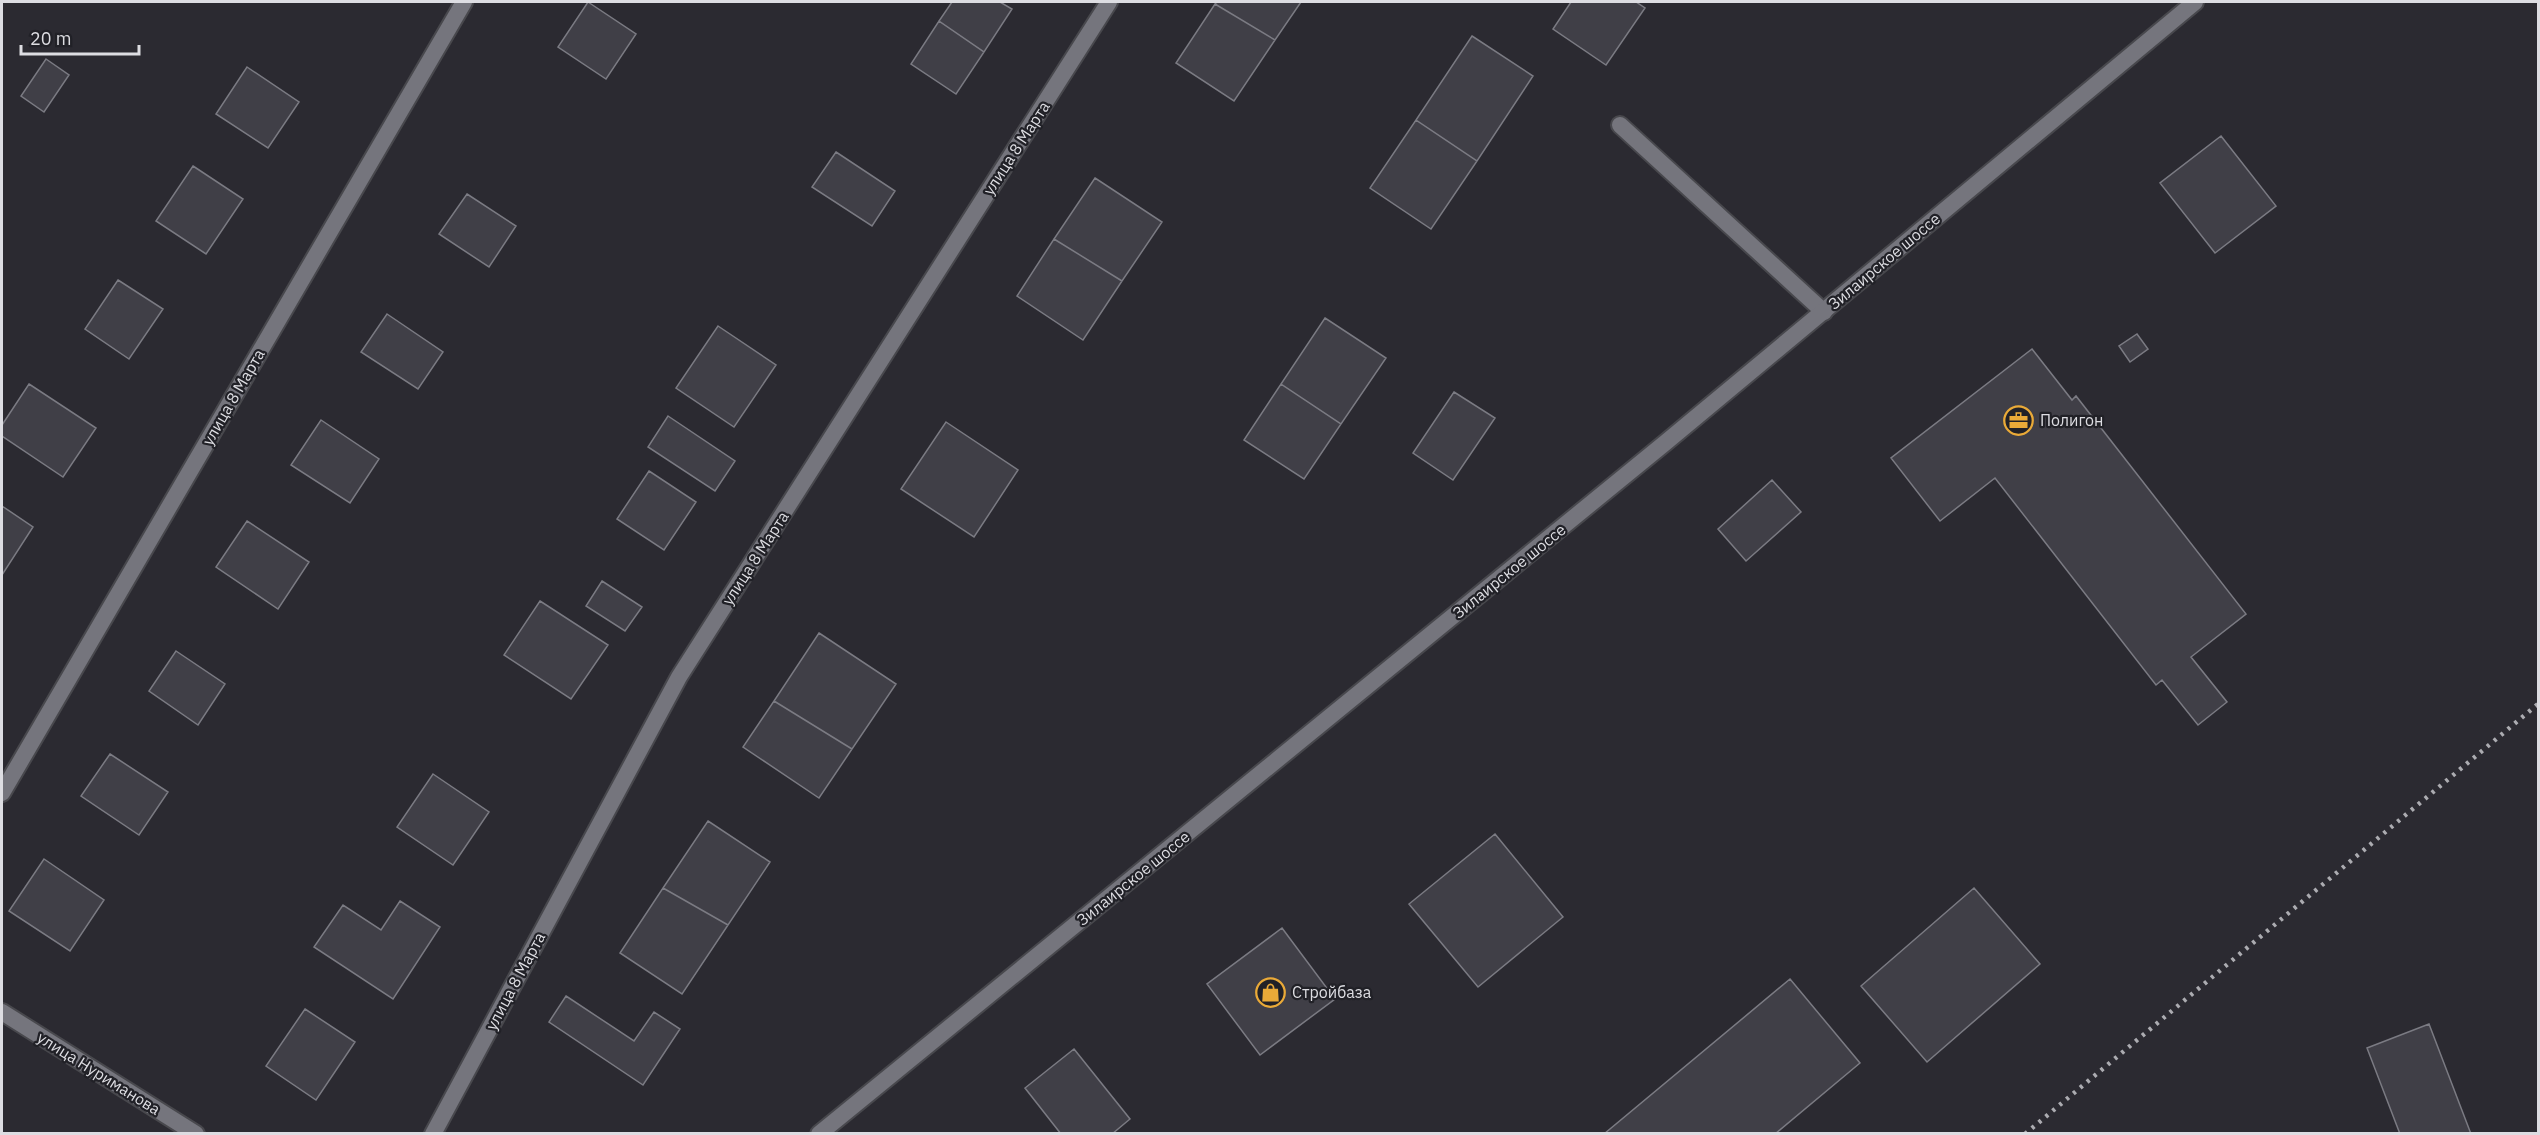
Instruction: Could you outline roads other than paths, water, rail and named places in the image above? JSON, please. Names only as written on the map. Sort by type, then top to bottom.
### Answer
[{"type":"street","name":"улица 8 Марта","points":[[2,793],[464,2]]},
{"type":"street","name":"улица 8 Марта","points":[[433,1134],[679,677],[1109,2]]},
{"type":"street","name":"Зилаирское шоссе","points":[[819,1134],[1665,443],[2195,2]]},
{"type":"street","points":[[1620,125],[1824,312]]},
{"type":"street","name":"улица Нуриманова","points":[[2,1012],[190,1131]]},
{"type":"railway","points":[[2025,1134],[2538,704]]},
{"type":"place","name":"Полигон","points":[[2019,420]]},
{"type":"place","name":"Стройбаза","points":[[1271,992]]}]
